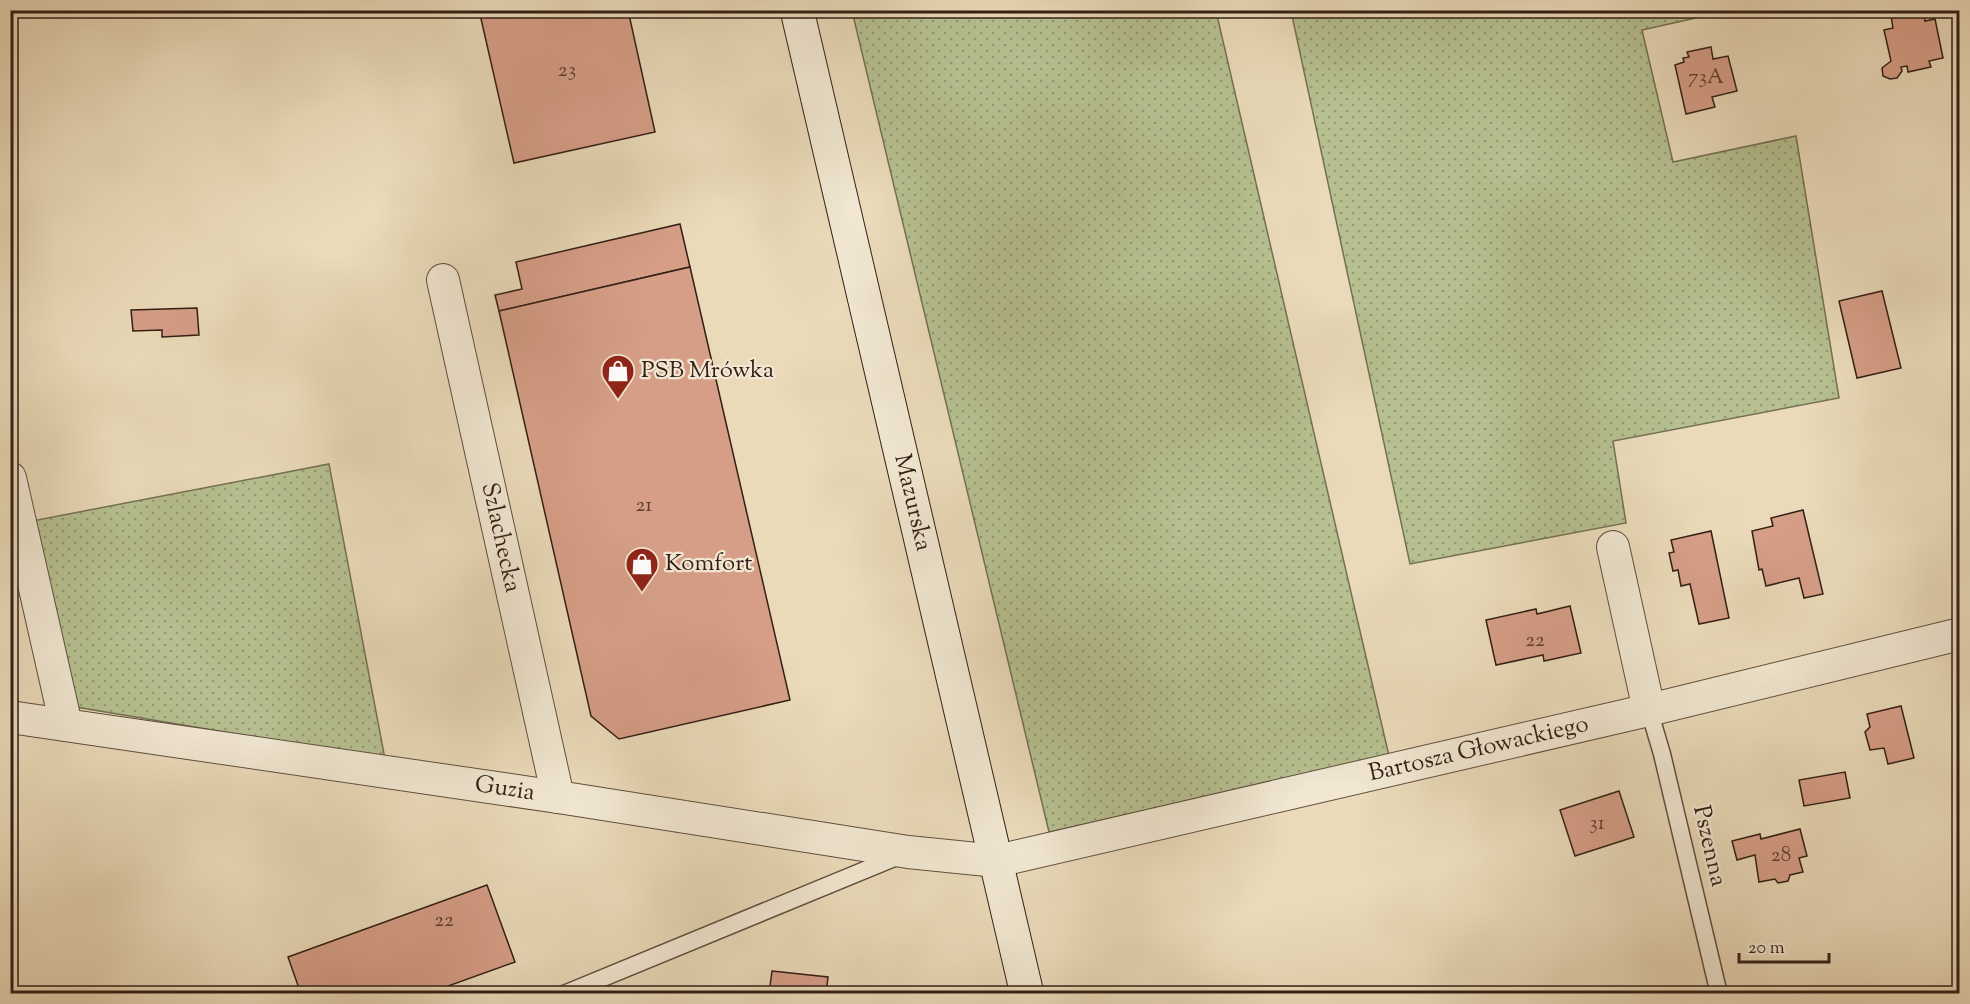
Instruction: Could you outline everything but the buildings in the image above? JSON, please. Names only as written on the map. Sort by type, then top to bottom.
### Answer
[{"type":"main road","name":"Mazurska","points":[[797,10],[1027,993]]},
{"type":"street","name":"Szlachecka","points":[[443,280],[558,797]]},
{"type":"street","points":[[10,478],[66,725]]},
{"type":"street","points":[[1613,547],[1649,710]]},
{"type":"street","name":"Bartosza Głowackiego","points":[[997,861],[1649,710],[1959,634]]},
{"type":"street","name":"Guzia","points":[[10,717],[558,797],[908,852],[997,861]]},
{"type":"lane","name":"Pszenna","points":[[1649,710],[1662,754],[1719,993]]},
{"type":"lane","points":[[564,993],[908,852]]},
{"type":"green space","points":[[852,11],[1216,11],[1389,756],[1049,832]]},
{"type":"green space","points":[[1291,11],[1727,11],[1642,30],[1673,162],[1796,136],[1839,398],[1613,441],[1626,523],[1410,564]]},
{"type":"green space","points":[[329,464],[385,759],[76,707],[32,521]]},
{"type":"place","name":"PSB Mrówka","points":[[618,400]]},
{"type":"place","name":"Komfort","points":[[642,593]]}]
